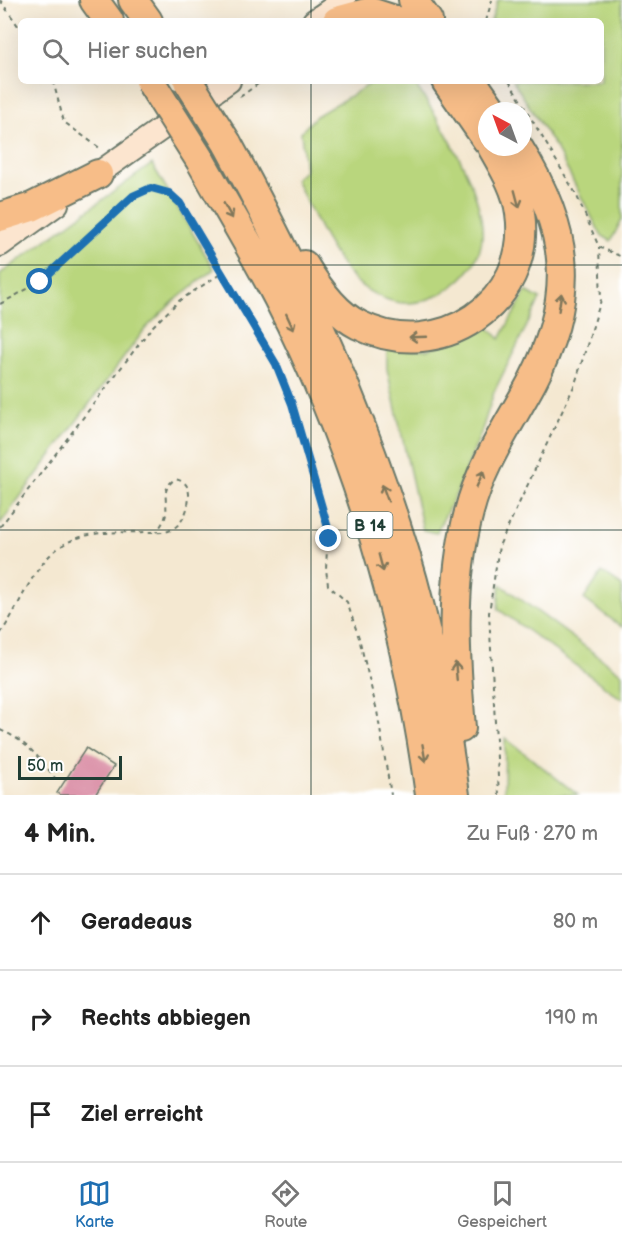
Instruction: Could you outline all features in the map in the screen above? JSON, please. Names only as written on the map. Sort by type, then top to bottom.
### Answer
[{"type":"highway","points":[[94,0],[107,18]]},
{"type":"highway","points":[[133,0],[146,18]]},
{"type":"highway","points":[[388,0],[402,18]]},
{"type":"highway","points":[[413,0],[426,18]]},
{"type":"highway","points":[[348,18],[370,12],[389,18]]},
{"type":"highway","name":"B 14","points":[[152,84],[200,160],[278,297],[340,439],[373,536],[401,639],[430,795]]},
{"type":"highway","name":"B 14","points":[[190,84],[227,143],[276,232],[328,345],[397,526],[424,631],[450,753],[455,795]]},
{"type":"highway","points":[[448,84],[478,127]]},
{"type":"highway","points":[[473,84],[486,102]]},
{"type":"highway","points":[[276,232],[300,259],[323,293],[357,324],[378,333],[401,338],[424,338],[447,333],[468,323],[499,295],[510,276],[518,253],[521,214],[516,194],[497,156]]},
{"type":"highway","points":[[450,753],[461,729],[455,657],[455,610],[458,572],[469,512],[478,482],[549,347],[562,289],[560,243],[550,205],[523,156]]},
{"type":"highway","points":[[0,217],[32,207],[106,168]]},
{"type":"street","points":[[318,18],[344,0]]},
{"type":"street","points":[[0,245],[225,84]]},
{"type":"path","points":[[0,0],[18,26]]},
{"type":"path","points":[[487,18],[492,0]]},
{"type":"path","points":[[54,84],[64,122],[106,168]]},
{"type":"path","points":[[499,795],[489,613],[499,546],[574,384],[601,300],[599,247],[576,194],[512,84]]},
{"type":"path","points":[[0,304],[40,282],[62,264],[105,219],[133,196],[151,188],[169,193],[180,203],[270,351],[292,404],[328,528],[326,569],[328,585],[346,602],[359,638],[377,711],[391,795]]},
{"type":"path","points":[[599,247],[622,257]]},
{"type":"path","points":[[0,527],[152,327],[180,300],[222,273]]},
{"type":"path","points":[[0,634],[43,563],[64,544],[92,534],[157,532],[170,530],[180,522],[187,512],[188,487],[183,481],[176,479],[169,484],[164,494],[165,518],[157,532]]},
{"type":"path","points":[[0,730],[21,741],[55,778]]},
{"type":"green space","points":[[498,0],[622,0],[622,219],[611,241],[601,235],[556,148],[532,111],[532,102],[526,102],[515,84],[604,84],[604,18],[492,18]]},
{"type":"green space","points":[[370,84],[415,84],[435,114],[469,178],[481,220],[482,238],[479,251],[474,263],[455,284],[431,298],[418,302],[399,303],[372,293],[346,270],[330,246],[295,179],[305,171],[301,132],[316,116]]},
{"type":"green space","points":[[152,164],[214,269],[173,302],[145,329],[0,524],[0,274]]},
{"type":"green space","points":[[526,291],[540,299],[494,392],[481,433],[457,492],[436,533],[423,530],[387,369],[387,349],[429,349],[488,327],[500,339]]},
{"type":"green space","points":[[602,572],[622,586],[622,627],[584,599]]},
{"type":"green space","points":[[500,584],[622,674],[622,699],[498,609]]},
{"type":"green space","points":[[505,738],[578,795],[504,795]]},
{"type":"building","points":[[86,748],[114,766],[95,795],[60,795],[57,793]]},
{"type":"route","points":[[40,282],[62,264],[105,219],[133,196],[151,188],[169,193],[180,203],[263,338],[276,364],[301,432],[328,528],[329,539]]}]
